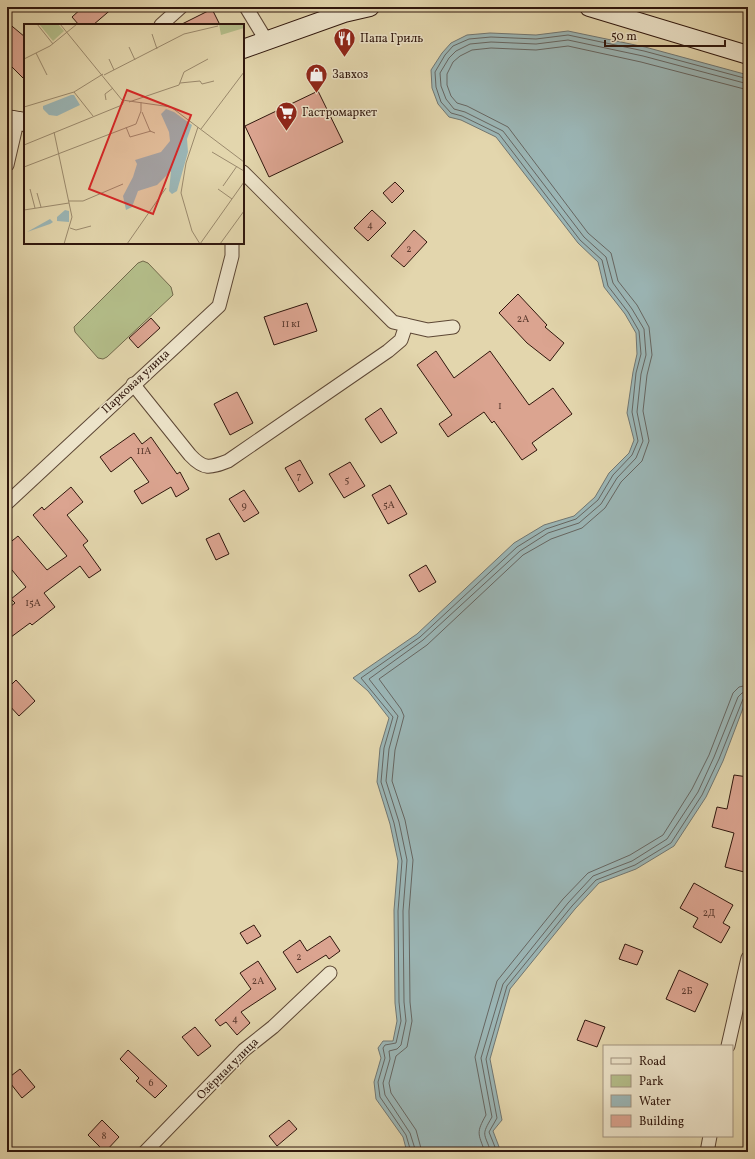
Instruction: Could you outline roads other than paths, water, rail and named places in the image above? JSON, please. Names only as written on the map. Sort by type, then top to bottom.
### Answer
[{"type":"street","points":[[162,24],[181,7]]},
{"type":"street","points":[[246,7],[266,40]]},
{"type":"street","points":[[244,49],[344,13],[370,7]]},
{"type":"street","points":[[589,7],[748,55]]},
{"type":"street","points":[[7,165],[16,121]]},
{"type":"street","points":[[244,173],[393,322],[428,330],[453,327]]},
{"type":"street","name":"Парковая улица","points":[[7,503],[218,306],[232,256],[232,244]]},
{"type":"street","points":[[133,384],[198,464],[211,467],[228,461],[388,351],[401,340],[406,325]]},
{"type":"street","points":[[728,1045],[748,958]]},
{"type":"street","name":"Озёрная улица","points":[[144,1152],[244,1050],[273,1027],[330,973]]},
{"type":"street","points":[[707,1152],[710,1137]]},
{"type":"water","points":[[568,31],[645,47],[748,75],[748,695],[723,761],[706,797],[674,846],[636,869],[599,883],[575,909],[510,989],[490,1059],[502,1120],[493,1131],[501,1152],[407,1152],[403,1137],[376,1099],[374,1082],[381,1058],[378,1048],[383,1041],[393,1041],[397,1021],[395,1003],[394,910],[398,861],[390,824],[377,782],[380,748],[389,718],[368,691],[353,678],[417,634],[514,543],[544,525],[574,516],[595,497],[609,473],[629,453],[634,440],[627,413],[637,354],[636,333],[625,314],[604,287],[598,262],[578,243],[496,137],[461,120],[449,117],[438,104],[432,88],[431,70],[442,53],[451,43],[467,35],[490,33],[536,35]]},
{"type":"place","name":"Папа Гриль","points":[[344,58]]},
{"type":"place","name":"Завхоз","points":[[317,94]]},
{"type":"place","name":"Гастромаркет","points":[[287,132]]}]
